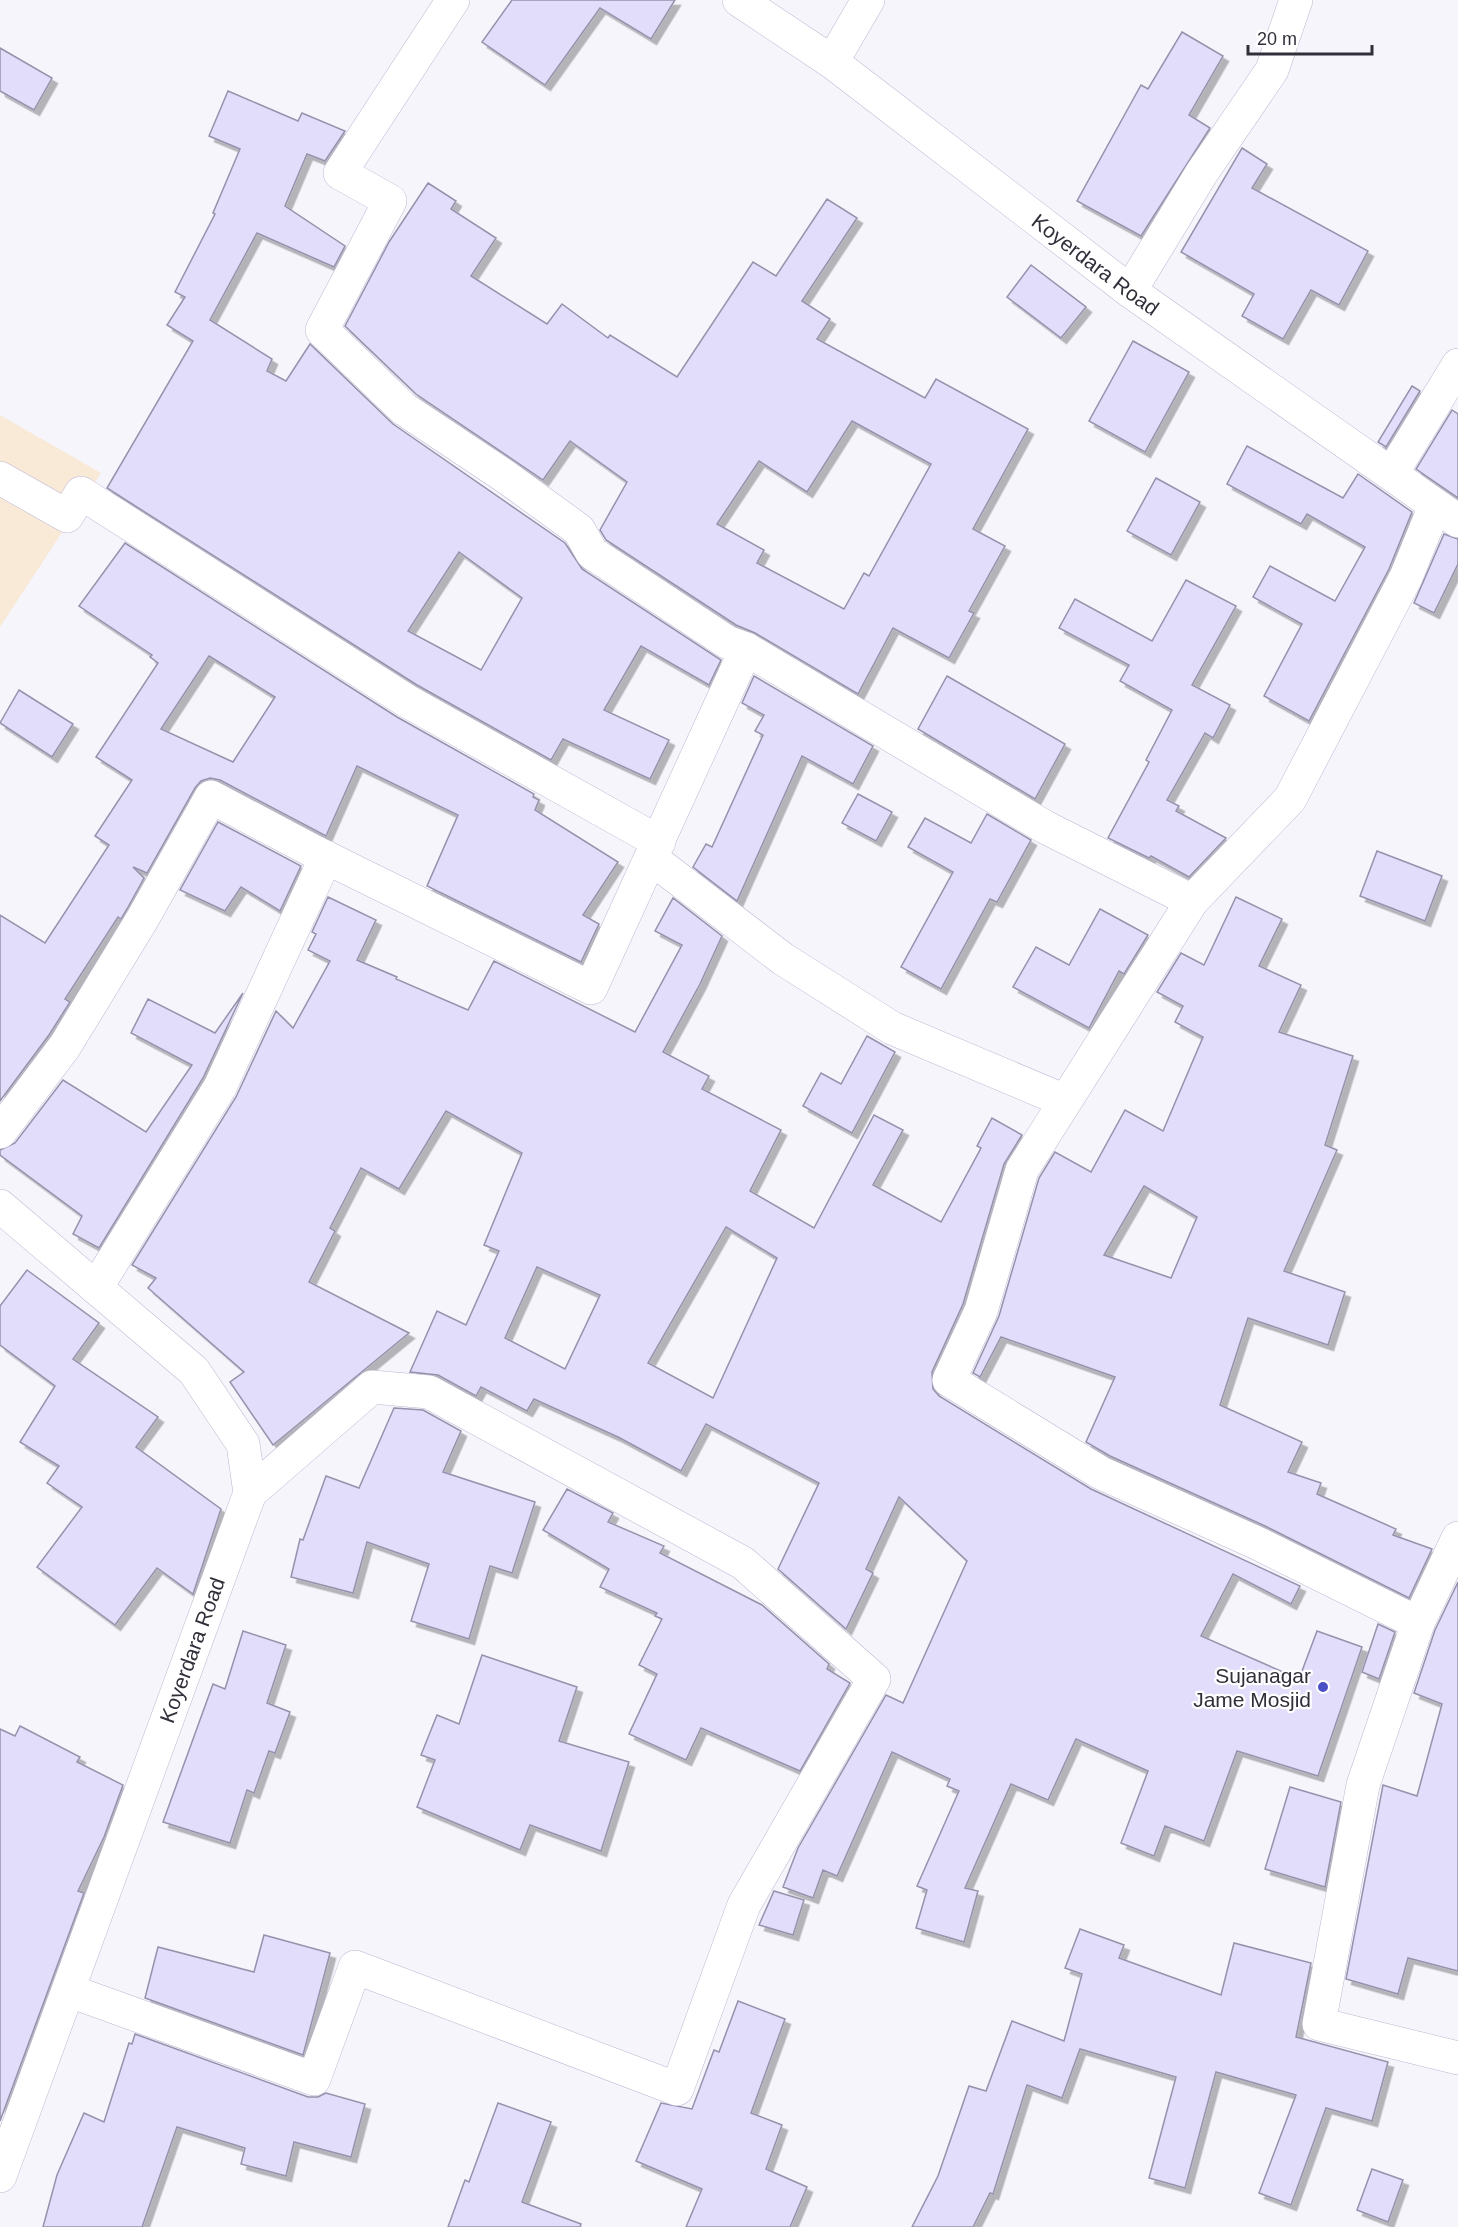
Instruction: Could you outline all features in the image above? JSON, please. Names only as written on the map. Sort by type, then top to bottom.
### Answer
[{"type":"street","points":[[453,0],[340,173],[390,201],[322,330],[404,409],[506,477],[579,530],[592,553],[727,642],[746,649],[1045,826],[1192,901]]},
{"type":"street","name":"Koyerdara Road","points":[[739,0],[832,62],[1130,291],[1392,473],[1446,514]]},
{"type":"street","points":[[832,62],[868,0]]},
{"type":"street","points":[[1130,291],[1201,174],[1272,70],[1296,0]]},
{"type":"street","points":[[1392,473],[1458,364]]},
{"type":"street","points":[[0,478],[67,516],[81,493],[407,701],[655,850],[783,959],[892,1028],[1065,1101]]},
{"type":"street","points":[[1418,1623],[1257,1543],[1101,1473],[949,1380],[981,1311],[1022,1170],[1192,901],[1290,799],[1406,577],[1446,514]]},
{"type":"street","points":[[0,1132],[65,1046],[143,918],[211,797],[326,857],[591,988],[746,649]]},
{"type":"street","points":[[96,1288],[219,1087],[326,857]]},
{"type":"street","name":"Koyerdara Road","points":[[0,1206],[194,1371],[243,1444],[250,1493],[135,1803],[70,1991],[0,2176]]},
{"type":"street","points":[[70,1991],[314,2079],[355,1967],[677,2089],[744,1905],[874,1679],[743,1563],[429,1392],[372,1387],[250,1493]]},
{"type":"street","points":[[1458,1538],[1418,1623],[1363,1785],[1318,2024],[1458,2058]]},
{"type":"shaded area","points":[[0,415],[101,473],[0,627]]},
{"type":"building","points":[[512,0],[675,0],[651,39],[600,8],[545,85],[482,42]]},
{"type":"building","points":[[1182,32],[1223,56],[1189,115],[1210,128],[1141,236],[1077,201],[1141,85],[1148,89]]},
{"type":"building","points":[[0,48],[52,78],[34,110],[0,91]]},
{"type":"building","points":[[228,91],[298,121],[302,113],[345,131],[325,161],[307,154],[285,206],[345,246],[334,267],[257,233],[210,320],[272,359],[267,371],[286,381],[310,344],[393,424],[565,543],[582,569],[721,660],[709,685],[641,646],[604,710],[669,740],[650,779],[563,739],[551,760],[417,685],[107,488],[193,341],[167,325],[185,297],[175,292],[215,214],[213,213],[240,149],[209,136]],"holes":[[[459,552],[522,598],[481,670],[408,631]]]},
{"type":"building","points":[[1242,148],[1267,164],[1252,188],[1368,251],[1339,305],[1311,290],[1283,339],[1242,316],[1254,294],[1181,252]]},
{"type":"building","points":[[428,183],[456,201],[451,209],[496,238],[471,276],[547,324],[562,304],[608,338],[610,335],[677,377],[753,262],[776,276],[827,199],[857,218],[802,301],[830,319],[817,339],[925,398],[936,379],[1028,429],[973,529],[1005,546],[969,611],[974,613],[949,658],[893,628],[858,694],[755,633],[736,625],[606,540],[600,530],[627,482],[570,441],[543,480],[416,394],[345,326],[389,242]],"holes":[[[852,421],[931,464],[869,576],[864,573],[844,609],[757,563],[764,550],[717,524],[759,461],[807,492]]]},
{"type":"building","points":[[1031,265],[1086,307],[1061,338],[1007,297]]},
{"type":"building","points":[[1133,341],[1189,372],[1145,452],[1089,421]]},
{"type":"building","points":[[1412,386],[1420,391],[1386,447],[1378,442]]},
{"type":"building","points":[[1452,410],[1458,414],[1458,498],[1416,469]]},
{"type":"building","points":[[1247,446],[1343,498],[1358,474],[1412,512],[1389,569],[1309,721],[1264,696],[1302,624],[1253,597],[1270,566],[1335,601],[1365,547],[1307,514],[1301,524],[1227,484]]},
{"type":"building","points":[[1156,478],[1200,502],[1171,555],[1127,531]]},
{"type":"building","points":[[1444,534],[1458,539],[1458,564],[1434,613],[1414,603]]},
{"type":"building","points":[[125,543],[397,717],[534,794],[533,797],[539,800],[535,810],[618,862],[583,915],[599,924],[581,962],[427,886],[458,815],[357,766],[326,836],[220,780],[210,778],[201,781],[195,788],[147,873],[133,867],[144,878],[127,909],[121,919],[118,917],[65,999],[70,1002],[49,1035],[0,1101],[0,915],[45,943],[109,845],[95,836],[132,780],[96,757],[158,663],[150,657],[152,655],[79,606]],"holes":[[[209,656],[275,697],[233,762],[161,729]]]},
{"type":"building","points":[[1186,580],[1236,606],[1192,685],[1230,705],[1213,738],[1205,733],[1167,800],[1179,806],[1176,811],[1226,838],[1189,877],[1151,856],[1149,858],[1108,838],[1149,762],[1146,760],[1172,710],[1120,681],[1129,665],[1059,628],[1075,599],[1152,641]]},
{"type":"building","points":[[754,676],[873,746],[853,784],[802,756],[737,901],[693,867],[706,844],[712,847],[763,735],[755,731],[764,715],[742,703]]},
{"type":"building","points":[[947,676],[1065,744],[1035,799],[918,729]]},
{"type":"building","points":[[19,690],[73,724],[52,757],[0,723]]},
{"type":"building","points":[[858,794],[892,812],[876,841],[842,823]]},
{"type":"building","points":[[987,814],[1031,840],[997,902],[990,899],[941,989],[901,967],[953,872],[908,847],[925,818],[971,843]]},
{"type":"building","points":[[218,822],[301,866],[280,911],[241,887],[225,911],[180,890]]},
{"type":"building","points":[[1377,851],[1442,876],[1425,921],[1360,896]]},
{"type":"building","points":[[328,897],[376,920],[357,960],[397,977],[396,979],[468,1010],[494,961],[635,1032],[682,945],[655,931],[673,898],[722,936],[700,984],[663,1052],[709,1076],[702,1089],[781,1130],[750,1191],[814,1228],[874,1115],[903,1130],[873,1185],[941,1222],[981,1148],[977,1146],[992,1118],[1022,1135],[1004,1164],[963,1304],[932,1372],[933,1389],[939,1396],[1091,1489],[1300,1586],[1291,1604],[1233,1574],[1201,1636],[1299,1679],[1317,1631],[1362,1647],[1318,1776],[1237,1751],[1204,1841],[1165,1826],[1154,1856],[1121,1843],[1148,1771],[1076,1739],[1048,1800],[1011,1784],[965,1888],[978,1891],[964,1942],[916,1928],[927,1890],[917,1886],[959,1791],[947,1786],[950,1779],[892,1752],[837,1876],[823,1870],[813,1898],[783,1887],[798,1848],[886,1695],[903,1703],[967,1561],[899,1497],[866,1569],[873,1573],[846,1629],[778,1569],[819,1483],[706,1424],[681,1471],[618,1437],[534,1399],[527,1411],[481,1387],[476,1396],[438,1375],[410,1372],[437,1311],[466,1325],[499,1251],[484,1245],[522,1153],[446,1111],[399,1189],[361,1168],[330,1228],[335,1231],[309,1282],[409,1333],[273,1445],[230,1382],[244,1372],[148,1288],[156,1278],[132,1265],[236,1097],[276,1011],[293,1028],[330,961],[308,950],[316,934],[312,932]],"holes":[[[726,1227],[777,1258],[713,1398],[648,1363]],[[537,1267],[600,1295],[565,1369],[505,1338]]]},
{"type":"building","points":[[1236,897],[1282,919],[1259,966],[1301,985],[1279,1032],[1353,1056],[1325,1145],[1337,1150],[1284,1271],[1345,1292],[1328,1345],[1248,1318],[1220,1405],[1302,1442],[1288,1472],[1321,1483],[1317,1494],[1396,1529],[1393,1535],[1432,1549],[1409,1598],[1265,1526],[1110,1456],[1086,1442],[1115,1377],[1001,1337],[980,1377],[973,1373],[999,1316],[1039,1178],[1055,1152],[1091,1172],[1125,1110],[1163,1131],[1203,1037],[1175,1022],[1183,1006],[1157,992],[1181,953],[1204,965]],"holes":[[[1144,1186],[1197,1217],[1171,1278],[1104,1255]]]},
{"type":"building","points":[[1100,909],[1148,935],[1124,974],[1119,971],[1089,1028],[1013,987],[1036,947],[1069,965]]},
{"type":"building","points":[[243,993],[203,1078],[99,1248],[73,1234],[82,1216],[0,1155],[0,1150],[15,1143],[63,1080],[146,1132],[192,1065],[131,1033],[148,999],[215,1033]]},
{"type":"building","points":[[867,1036],[895,1052],[852,1133],[803,1106],[821,1073],[841,1084]]},
{"type":"building","points":[[27,1270],[99,1323],[73,1359],[158,1417],[136,1447],[221,1509],[193,1594],[157,1568],[115,1625],[37,1567],[82,1507],[47,1483],[59,1466],[20,1442],[55,1386],[0,1345],[0,1306]]},
{"type":"building","points":[[394,1408],[423,1410],[461,1431],[443,1472],[535,1502],[512,1573],[490,1566],[469,1639],[411,1621],[429,1564],[367,1542],[353,1593],[291,1577],[300,1539],[303,1540],[326,1476],[359,1488]]},
{"type":"building","points":[[567,1489],[613,1513],[608,1522],[664,1546],[660,1553],[762,1605],[829,1664],[827,1669],[850,1683],[800,1771],[701,1728],[686,1760],[629,1734],[657,1674],[639,1665],[662,1619],[655,1616],[657,1613],[600,1587],[609,1569],[543,1530]]},
{"type":"building","points":[[1458,1582],[1458,1971],[1408,1958],[1398,1994],[1346,1979],[1383,1785],[1417,1796],[1442,1704],[1414,1693],[1435,1630]]},
{"type":"building","points":[[1378,1624],[1395,1632],[1379,1679],[1362,1672]]},
{"type":"building","points":[[243,1631],[286,1645],[267,1703],[290,1712],[275,1753],[269,1751],[254,1793],[247,1790],[230,1843],[163,1822],[213,1684],[225,1689]]},
{"type":"building","points":[[482,1655],[577,1687],[559,1741],[629,1762],[601,1851],[530,1825],[520,1850],[417,1807],[435,1760],[421,1755],[437,1715],[459,1724]]},
{"type":"building","points":[[20,1726],[80,1757],[77,1762],[123,1785],[104,1837],[78,1891],[84,1893],[0,2121],[0,1729],[15,1736]]},
{"type":"building","points":[[1290,1787],[1341,1802],[1325,1887],[1265,1869]]},
{"type":"building","points":[[774,1891],[804,1900],[793,1935],[759,1925]]},
{"type":"building","points":[[1080,1929],[1124,1945],[1119,1958],[1221,1995],[1234,1943],[1311,1963],[1296,2037],[1388,2062],[1372,2121],[1326,2108],[1291,2205],[1259,2193],[1296,2095],[1216,2072],[1185,2188],[1149,2178],[1176,2077],[1080,2049],[1062,2098],[1027,2085],[993,2194],[990,2193],[973,2227],[912,2227],[938,2176],[969,2086],[986,2091],[1012,2021],[1064,2041],[1082,1974],[1065,1968]]},
{"type":"building","points":[[264,1935],[330,1953],[303,2055],[145,1998],[158,1947],[254,1972]]},
{"type":"building","points":[[738,2001],[785,2019],[751,2113],[782,2125],[766,2169],[807,2187],[790,2227],[686,2227],[702,2189],[636,2161],[661,2103],[692,2109],[714,2050],[719,2052]]},
{"type":"building","points":[[135,2034],[308,2097],[318,2097],[326,2093],[365,2104],[351,2157],[294,2142],[286,2176],[241,2164],[245,2148],[177,2127],[142,2227],[43,2227],[57,2175],[84,2113],[104,2122],[129,2043],[132,2044]]},
{"type":"building","points":[[498,2103],[551,2122],[522,2202],[581,2224],[580,2227],[448,2227],[465,2180],[469,2182]]},
{"type":"building","points":[[1372,2169],[1403,2180],[1388,2222],[1357,2210]]},
{"type":"place","name":"Sujanagar Jame Mosjid","points":[[1323,1687]]}]
